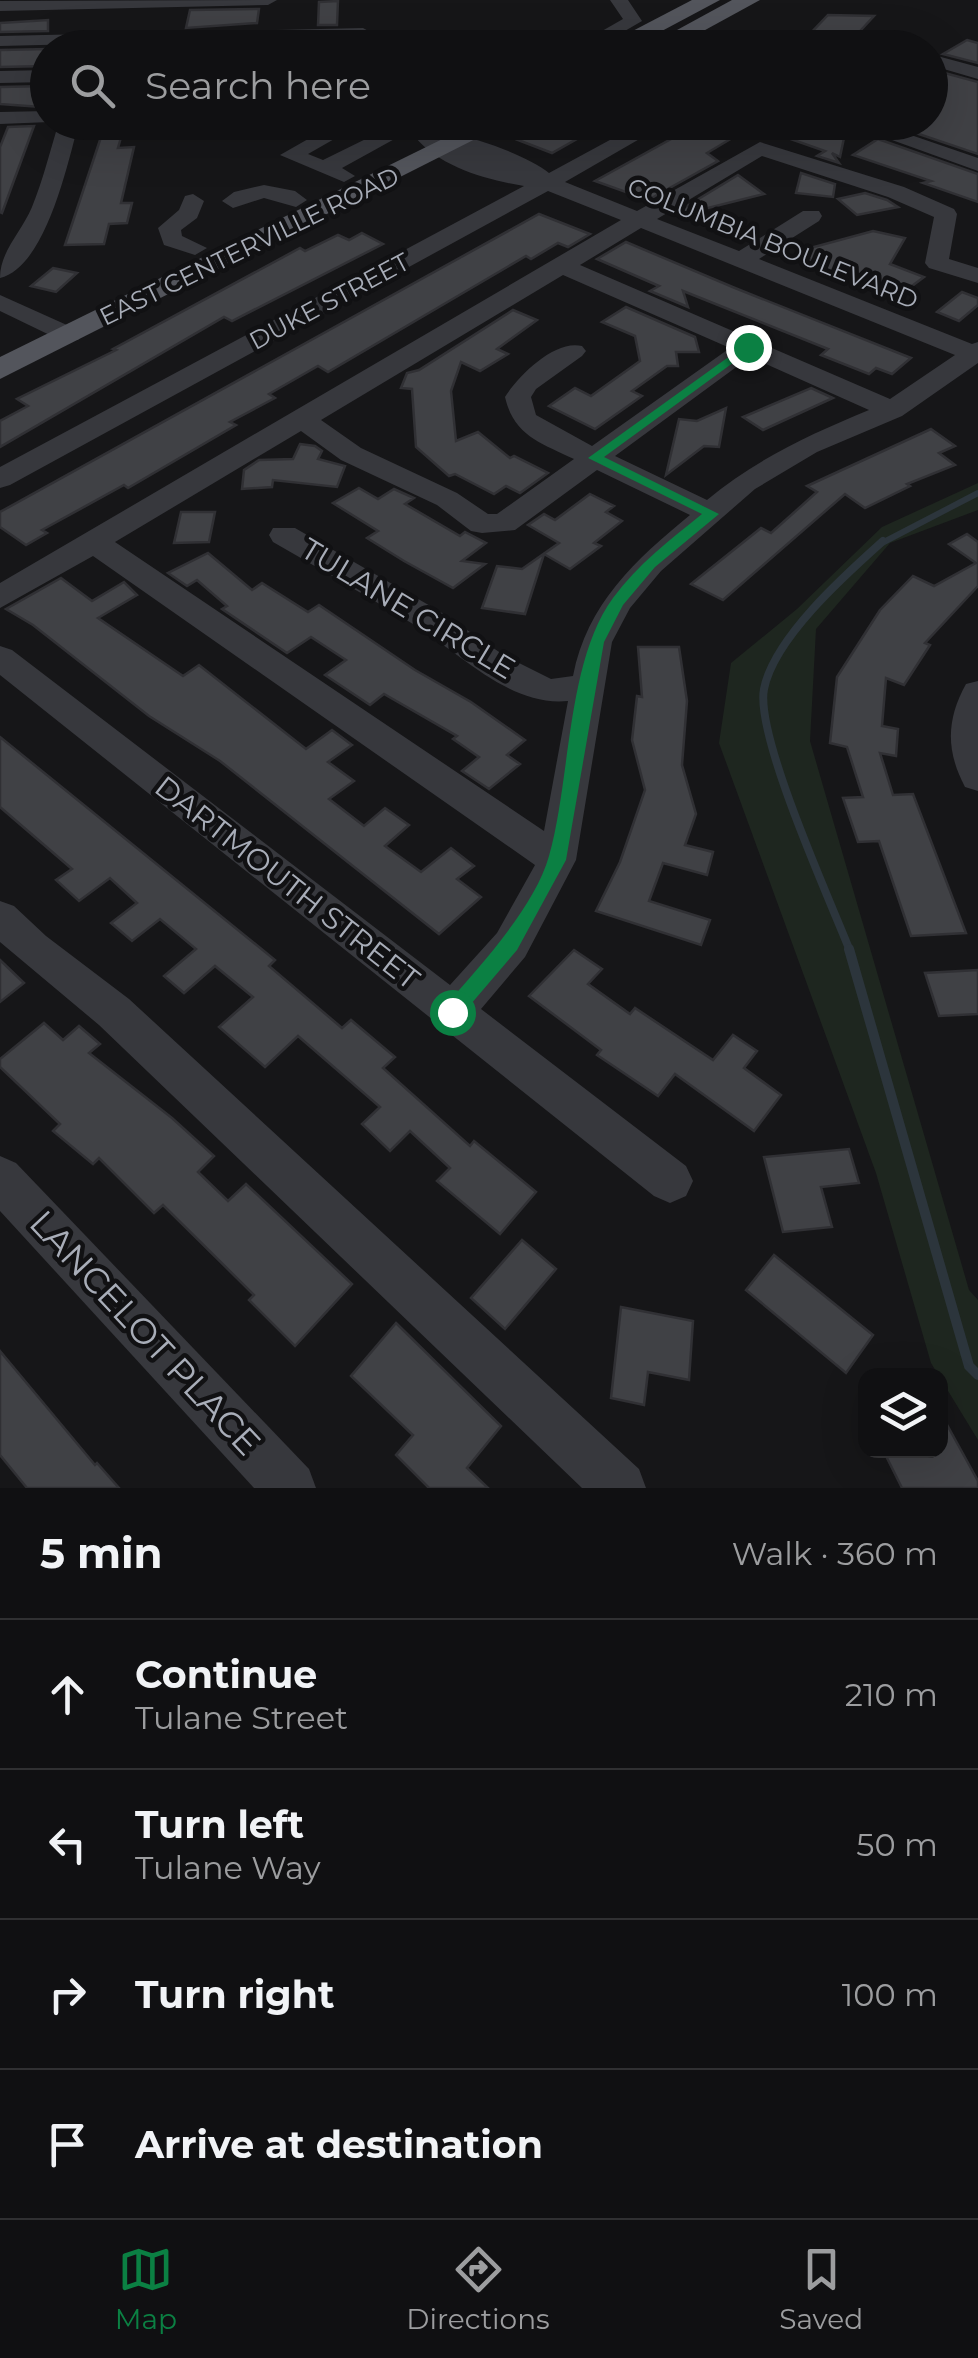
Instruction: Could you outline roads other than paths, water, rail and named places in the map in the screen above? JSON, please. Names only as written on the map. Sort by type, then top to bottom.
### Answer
[{"type":"main road","points":[[648,30],[709,0]]},
{"type":"main road","points":[[689,30],[750,0]]},
{"type":"main road","name":"EAST CENTERVILLE ROAD","points":[[0,369],[56,328],[196,248],[296,200],[334,172],[383,149],[434,140]]},
{"type":"main road","name":"EAST CENTERVILLE ROAD","points":[[0,342],[56,328],[441,140]]},
{"type":"street","points":[[0,6],[268,0]]},
{"type":"street","points":[[616,30],[633,21],[619,0]]},
{"type":"street","points":[[215,30],[287,26],[330,30]]},
{"type":"street","points":[[0,42],[30,40]]},
{"type":"street","points":[[948,64],[978,73]]},
{"type":"street","points":[[0,77],[30,76]]},
{"type":"street","points":[[0,118],[30,117]]},
{"type":"street","points":[[0,270],[27,244],[39,221],[64,140]]},
{"type":"street","points":[[320,140],[291,155],[334,172]]},
{"type":"street","points":[[383,149],[391,140]]},
{"type":"street","name":"COLUMBIA BOULEVARD","points":[[449,140],[524,182],[548,183],[976,353]]},
{"type":"street","name":"DUKE STREET","points":[[0,479],[626,140]]},
{"type":"street","points":[[905,140],[978,165]]},
{"type":"street","points":[[0,597],[760,148],[896,192],[946,214],[937,263],[978,276]]},
{"type":"street","points":[[233,201],[258,189],[275,190],[296,200]]},
{"type":"street","points":[[194,202],[188,213],[169,228],[172,240],[196,248]]},
{"type":"street","points":[[741,260],[811,216]]},
{"type":"street","points":[[560,264],[892,410]]},
{"type":"street","points":[[0,302],[56,328]]},
{"type":"street","points":[[302,419],[351,454],[447,499],[482,524],[504,523],[748,347]]},
{"type":"street","points":[[573,351],[526,384],[518,397],[523,418],[543,433],[712,514]]},
{"type":"street","points":[[452,1012],[510,945],[557,860],[596,642],[617,603],[650,564],[773,464],[892,410],[976,353]]},
{"type":"street","name":"TULANE CIRCLE","points":[[284,535],[520,678],[547,691],[589,687]]},
{"type":"street","points":[[94,542],[557,860]]},
{"type":"street","name":"DARTMOUTH STREET","points":[[0,658],[670,1181]]},
{"type":"street","points":[[978,693],[963,738],[978,777]]},
{"type":"street","points":[[0,917],[32,948],[114,1012],[620,1488]]},
{"type":"street","name":"LANCELOT PLACE","points":[[0,1178],[290,1488]]},
{"type":"waterway","points":[[880,544],[978,493]]},
{"type":"waterway","points":[[850,951],[782,779],[764,712],[764,689],[770,669],[796,629],[831,589],[883,541]]},
{"type":"waterway","points":[[849,949],[969,1366],[978,1375]]}]
